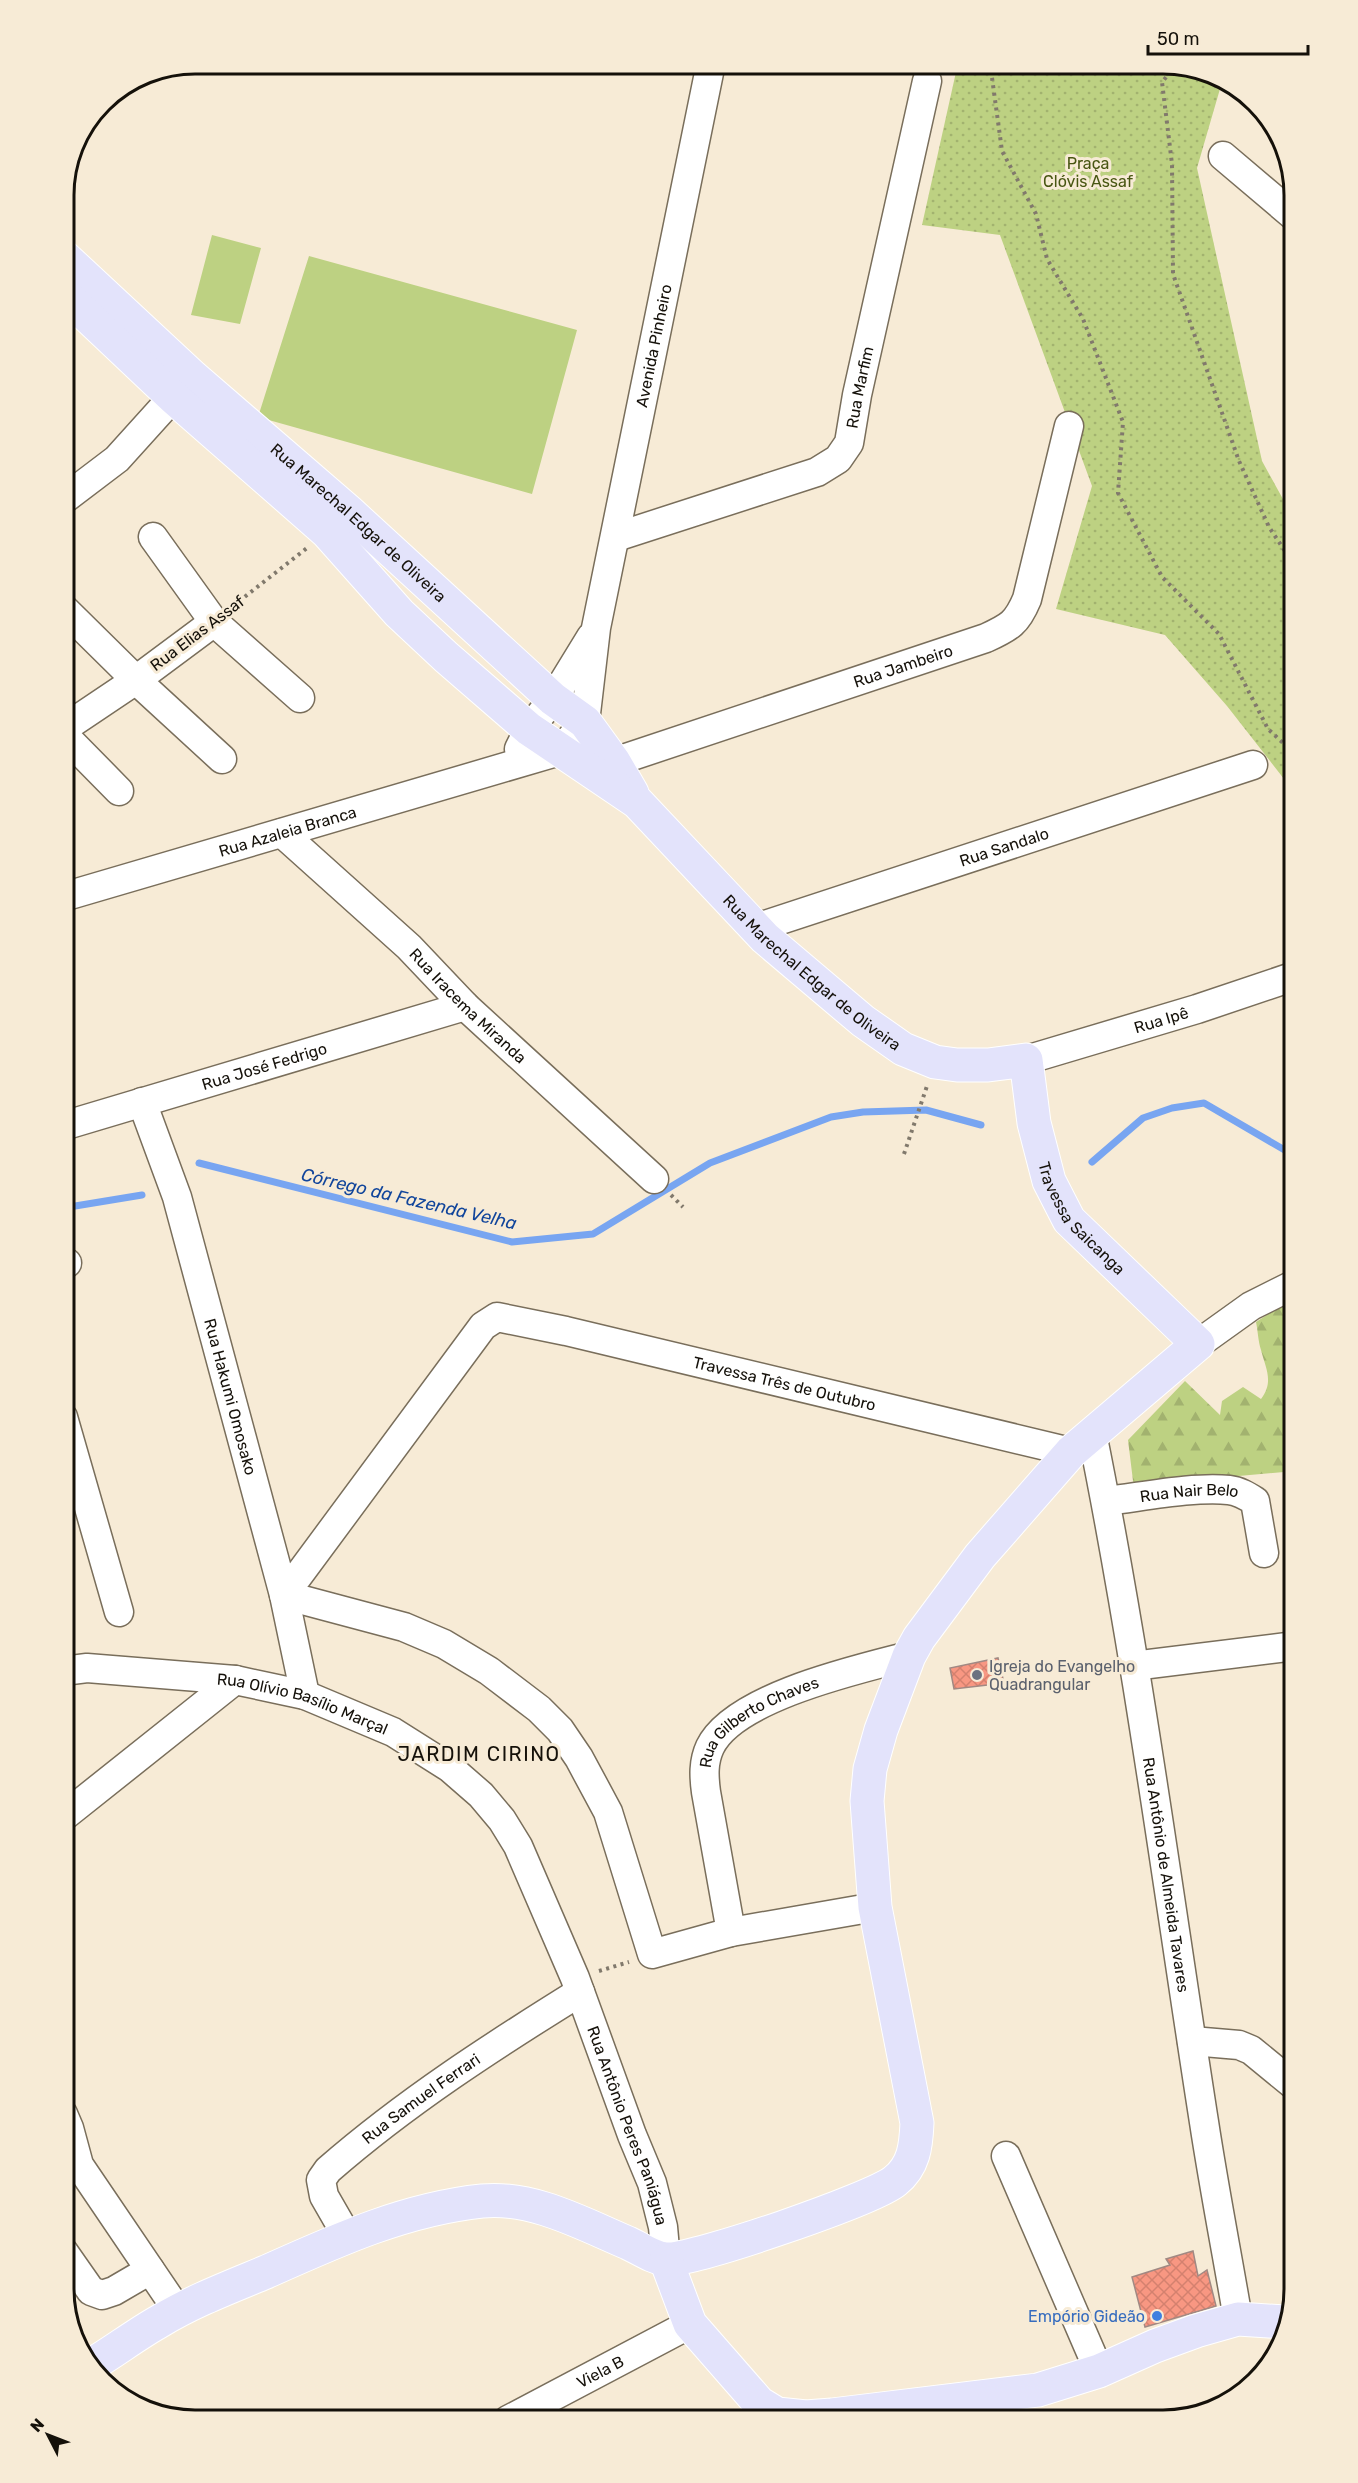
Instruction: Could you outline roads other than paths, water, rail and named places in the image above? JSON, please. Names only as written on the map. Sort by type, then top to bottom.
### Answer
[{"type":"main road","name":"Rua Marechal Edgar de Oliveira","points":[[74,266],[193,377],[348,511],[554,699],[585,722],[605,769],[756,928],[863,1021],[903,1048],[935,1062],[988,1065],[1026,1060]]},
{"type":"main road","name":"Rua Marechal Edgar de Oliveira","points":[[74,303],[173,397],[327,532],[399,613],[446,657],[529,729],[560,751],[605,769]]},
{"type":"main road","name":"Travessa Saicanga","points":[[1026,1060],[1034,1123],[1049,1181],[1069,1220],[1198,1344]]},
{"type":"main road","points":[[98,2361],[178,2311],[347,2236],[389,2221],[438,2209],[483,2201],[510,2201],[554,2212],[666,2260],[701,2254],[867,2197],[894,2182],[909,2166],[916,2148],[917,2123],[875,1907],[867,1800],[870,1769],[881,1730],[909,1656],[919,1638],[980,1556],[1082,1443],[1198,1344]]},
{"type":"main road","points":[[666,2260],[690,2324],[759,2403],[767,2410]]},
{"type":"main road","points":[[878,2410],[1038,2390],[1099,2371],[1196,2331],[1238,2319],[1279,2322]]},
{"type":"street","name":"Avenida Pinheiro","points":[[585,722],[596,628],[709,74]]},
{"type":"street","name":"Rua Marfim","points":[[616,537],[817,472],[838,459],[849,443],[857,395],[927,81]]},
{"type":"street","points":[[1223,156],[1284,208]]},
{"type":"street","points":[[123,350],[145,391],[150,410],[148,426]]},
{"type":"street","points":[[74,492],[117,459],[173,397]]},
{"type":"street","name":"Rua Jambeiro","points":[[605,769],[986,638],[1006,629],[1018,618],[1027,598],[1069,426]]},
{"type":"street","points":[[153,537],[214,622],[300,698]]},
{"type":"street","points":[[74,619],[222,759]]},
{"type":"street","name":"Rua Elias Assaf","points":[[74,722],[136,680],[214,622]]},
{"type":"street","name":"Avenida Pinheiro","points":[[529,729],[554,699],[596,628]]},
{"type":"street","points":[[560,751],[585,722]]},
{"type":"street","points":[[511,765],[529,729]]},
{"type":"street","points":[[74,745],[119,791]]},
{"type":"street","name":"Rua Azaleia Branca","points":[[74,894],[560,751]]},
{"type":"street","name":"Rua Sandalo","points":[[756,928],[1253,765]]},
{"type":"street","name":"Rua Iracema Miranda","points":[[282,833],[409,947],[465,1006],[654,1179]]},
{"type":"street","name":"Rua Ipê","points":[[1026,1060],[1197,1009],[1284,980]]},
{"type":"street","name":"Rua José Fedrigo","points":[[74,1123],[465,1006]]},
{"type":"street","name":"Rua Hakumi Omosako","points":[[142,1102],[177,1197],[284,1595],[305,1695]]},
{"type":"street","points":[[1198,1344],[1251,1306],[1284,1290]]},
{"type":"street","name":"Travessa Três de Outubro","points":[[284,1595],[483,1326],[497,1317],[1082,1443]]},
{"type":"street","name":"Rua Antônio de Almeida Tavares","points":[[1082,1443],[1106,1501],[1238,2319]]},
{"type":"street","points":[[74,1456],[118,1612]]},
{"type":"street","name":"Rua Nair Belo","points":[[1106,1501],[1191,1491],[1230,1490],[1242,1493],[1255,1501],[1264,1553]]},
{"type":"street","points":[[284,1595],[404,1627],[444,1644],[489,1671],[539,1709],[560,1730],[573,1749],[608,1812],[652,1954],[731,1932],[875,1907]]},
{"type":"street","points":[[1133,1666],[1284,1647]]},
{"type":"street","name":"Rua Gilberto Chaves","points":[[731,1932],[706,1792],[704,1770],[711,1746],[724,1730],[744,1714],[779,1696],[836,1675],[909,1656]]},
{"type":"street","name":"Rua Olívio Basílio Marçal","points":[[74,1670],[87,1668],[235,1680],[305,1695],[403,1738],[450,1768],[481,1795],[502,1820],[518,1846],[578,1985]]},
{"type":"street","points":[[74,1808],[235,1680]]},
{"type":"street","name":"Rua Samuel Ferrari","points":[[347,2236],[324,2196],[321,2180],[328,2170],[411,2105],[578,1985]]},
{"type":"street","name":"Rua Antônio Peres Paniágua","points":[[578,1985],[632,2135],[652,2183],[663,2227],[666,2260]]},
{"type":"street","points":[[1192,2041],[1239,2044],[1251,2050],[1284,2077]]},
{"type":"street","points":[[74,2146],[79,2165],[178,2311]]},
{"type":"street","points":[[1006,2156],[1099,2371]]},
{"type":"street","points":[[74,2267],[91,2291],[102,2295],[114,2291],[150,2270]]},
{"type":"street","name":"Viela B","points":[[528,2409],[690,2324]]},
{"type":"waterway","name":"Córrego da Fazenda Velha","points":[[1092,1162],[1143,1118],[1172,1108],[1204,1103],[1284,1150]]},
{"type":"waterway","name":"Córrego da Fazenda Velha","points":[[199,1163],[512,1242],[593,1234],[710,1163],[831,1117],[863,1112],[926,1110],[981,1125]]},
{"type":"waterway","name":"Córrego da Fazenda Velha","points":[[74,1206],[142,1195]]},
{"type":"place","name":"Igreja do Evangelho Quadrangular","points":[[977,1675]]},
{"type":"place","name":"Empório Gideão","points":[[1157,2316]]},
{"type":"district","name":"JARDIM CIRINO","points":[[479,1754]]},
{"type":"park label","name":"Praça Clóvis Assaf","points":[[1088,172]]}]
